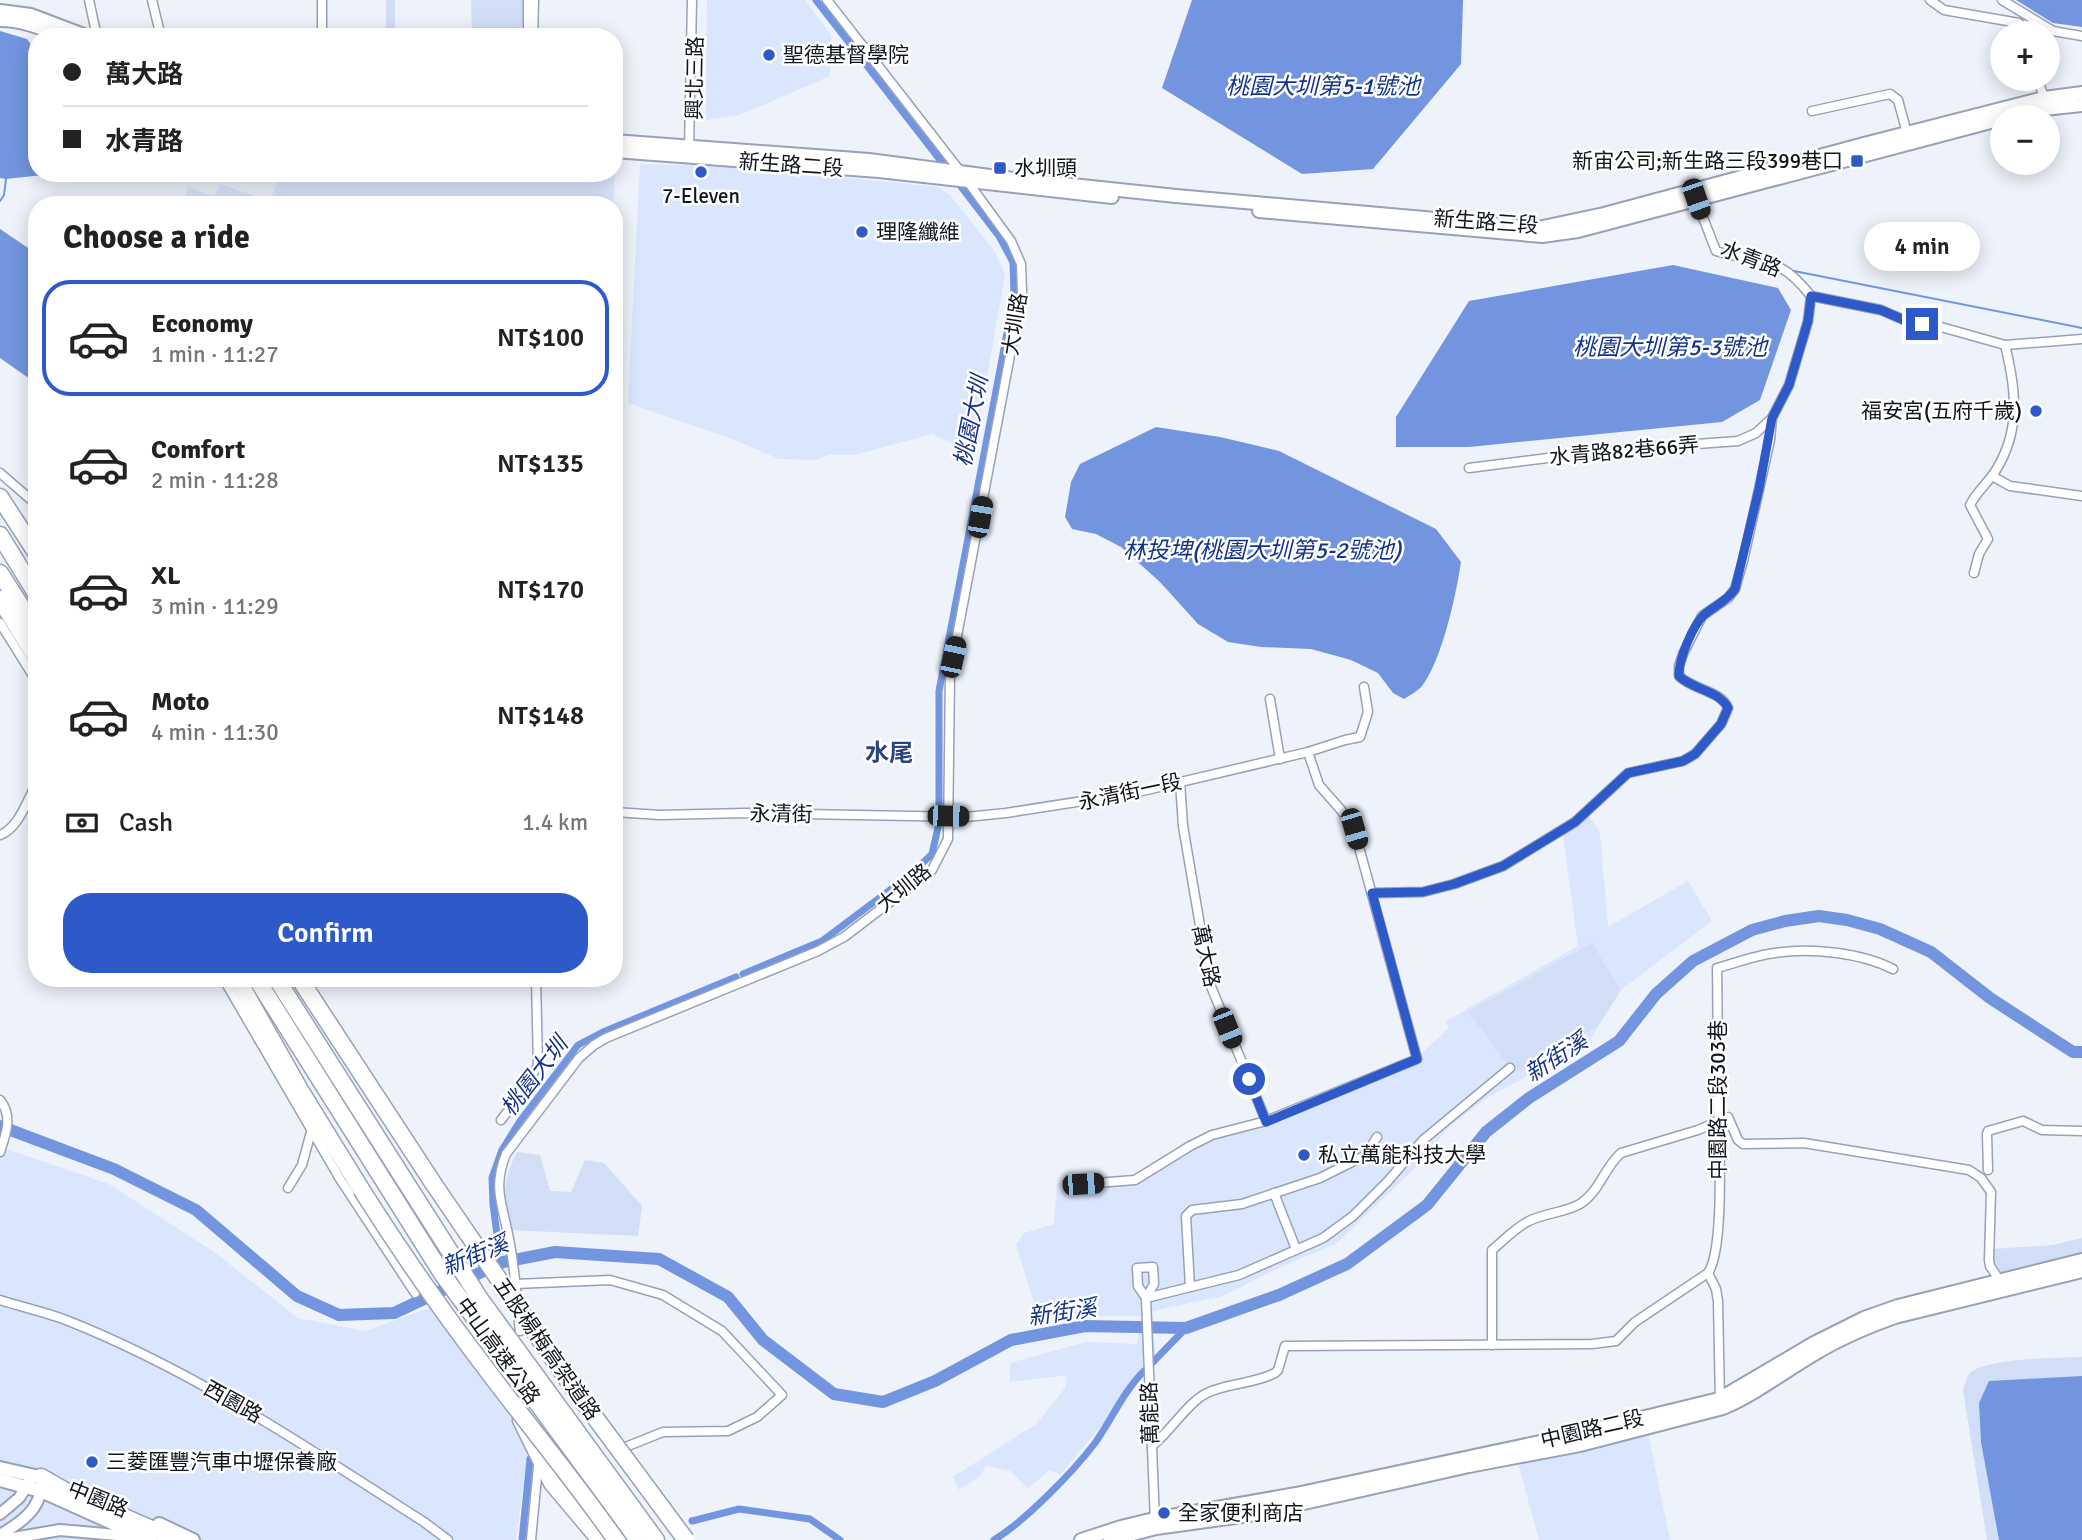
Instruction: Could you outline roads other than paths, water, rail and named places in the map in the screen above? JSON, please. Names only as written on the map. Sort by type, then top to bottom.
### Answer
[{"type":"highway","points":[[0,497],[28,540]]},
{"type":"highway","points":[[0,522],[28,564]]},
{"type":"highway","points":[[0,535],[28,580]]},
{"type":"highway","points":[[0,573],[28,617]]},
{"type":"highway","points":[[0,598],[28,646]]},
{"type":"highway","points":[[0,611],[28,649]]},
{"type":"highway","points":[[242,987],[300,1090],[403,1256],[616,1540]]},
{"type":"highway","name":"中山高速公路","points":[[262,987],[443,1275],[638,1540]]},
{"type":"highway","name":"中山高速公路","points":[[282,987],[480,1299],[656,1540]]},
{"type":"highway","name":"五股楊梅高架道路","points":[[305,987],[433,1183],[571,1385],[686,1540]]},
{"type":"highway","points":[[466,1308],[552,1483],[600,1540]]},
{"type":"highway","points":[[36,1482],[69,1493],[177,1540]]},
{"type":"highway","points":[[645,1524],[664,1540]]},
{"type":"main road","points":[[0,10],[32,15],[66,28]]},
{"type":"main road","points":[[0,20],[12,20],[41,28]]},
{"type":"main road","name":"新生路三段","points":[[968,182],[1542,236],[1578,231],[1907,133],[2044,99],[2082,93]]},
{"type":"main road","points":[[2060,107],[2082,105]]},
{"type":"main road","name":"新生路三段","points":[[960,171],[1176,196],[1538,228],[1695,195],[1990,122]]},
{"type":"main road","name":"新生路二段","points":[[623,142],[691,150],[869,160],[968,182]]},
{"type":"main road","name":"新生路二段","points":[[623,151],[691,150]]},
{"type":"main road","name":"新生路二段","points":[[935,173],[960,171]]},
{"type":"main road","name":"中園路二段","points":[[1082,1540],[1121,1527],[1251,1515],[1580,1444],[1721,1403],[1741,1400],[1768,1376],[1857,1331],[2082,1260]]},
{"type":"main road","name":"中園路二段","points":[[2002,1286],[2082,1271]]},
{"type":"main road","name":"中園路","points":[[0,1468],[176,1531],[193,1540]]},
{"type":"main road","name":"中園路","points":[[0,1480],[36,1482],[150,1540]]},
{"type":"main road","name":"中園路二段","points":[[1110,1540],[1155,1524]]},
{"type":"street","points":[[89,0],[95,28]]},
{"type":"street","points":[[152,0],[159,28]]},
{"type":"street","points":[[320,0],[320,28]]},
{"type":"street","points":[[528,0],[528,28]]},
{"type":"street","points":[[533,28],[534,0]]},
{"type":"street","name":"興北三路","points":[[691,150],[694,0]]},
{"type":"street","points":[[827,0],[960,171]]},
{"type":"street","points":[[1930,0],[1944,10],[2007,21]]},
{"type":"street","points":[[2003,0],[2053,31],[2082,36]]},
{"type":"street","points":[[2042,91],[2044,99]]},
{"type":"street","points":[[1812,111],[1890,94],[1898,100],[1907,133]]},
{"type":"street","name":"大圳路","points":[[515,1281],[499,1197],[500,1169],[506,1154],[579,1058],[606,1038],[743,984],[844,937],[932,870],[948,839],[950,673],[1023,292],[1021,264],[1011,241],[968,182]]},
{"type":"street","name":"水青路","points":[[1695,195],[1716,250],[1780,266],[1799,281],[1811,296]]},
{"type":"street","points":[[1372,893],[1423,892],[1503,866],[1575,822],[1628,773],[1683,761],[1695,754],[1721,724],[1728,708],[1725,700],[1685,682],[1679,676],[1679,666],[1702,616],[1728,598],[1735,589],[1770,440],[1772,418],[1789,385],[1808,321],[1811,296],[1881,310],[1904,320],[2006,345],[2082,339]]},
{"type":"street","points":[[1974,573],[1979,554],[1988,539],[1970,505],[2003,460],[2015,422],[2014,395],[2006,345]]},
{"type":"street","name":"水青路82巷66弄","points":[[1469,468],[1604,451],[1738,440],[1756,433],[1772,418]]},
{"type":"street","points":[[0,473],[28,497]]},
{"type":"street","points":[[1993,477],[2010,486],[2082,496]]},
{"type":"street","points":[[0,624],[28,668]]},
{"type":"street","name":"永清街一段","points":[[948,816],[1006,813],[1134,793],[1280,759],[1360,737],[1368,712],[1364,687]]},
{"type":"street","points":[[1270,699],[1280,759]]},
{"type":"street","points":[[1083,1184],[1135,1180],[1212,1135],[1266,1122],[1417,1059],[1354,829],[1319,785],[1308,752]]},
{"type":"street","name":"萬大路","points":[[1180,782],[1183,825],[1210,984],[1266,1122]]},
{"type":"street","points":[[0,835],[8,832],[14,825],[28,799]]},
{"type":"street","name":"永清街","points":[[623,813],[948,816]]},
{"type":"street","name":"中園路二段303巷","points":[[1708,1273],[1713,1265],[1718,1237],[1717,968],[1776,952],[1812,950],[1877,961],[1892,970]]},
{"type":"street","points":[[228,987],[311,1132],[415,1293]]},
{"type":"street","points":[[501,1120],[529,1084],[538,1066],[537,987]]},
{"type":"street","points":[[1377,1138],[1366,1155],[1342,1169],[1242,1204],[1192,1210],[1186,1216],[1190,1287],[1239,1275],[1323,1238],[1353,1216],[1423,1140],[1510,1068]]},
{"type":"street","points":[[0,1152],[8,1118],[3,1103]]},
{"type":"street","points":[[1492,1345],[1492,1250],[1528,1222],[1577,1206],[1589,1197],[1599,1187],[1612,1161],[1621,1153],[1698,1130],[1728,1117],[1738,1140],[1743,1144],[1804,1143],[1969,1170],[1982,1178],[1991,1192],[1990,1266],[2002,1286]]},
{"type":"street","points":[[1988,1170],[1987,1134],[1994,1128],[2023,1121],[2042,1130],[2082,1131]]},
{"type":"street","points":[[288,1188],[302,1165],[311,1132]]},
{"type":"street","points":[[1274,1193],[1296,1249]]},
{"type":"street","points":[[1152,1446],[1206,1394],[1231,1384],[1275,1373],[1285,1346],[1599,1344],[1616,1341],[1635,1322],[1708,1273],[1716,1289],[1718,1301],[1721,1403]]},
{"type":"street","points":[[520,1331],[515,1281],[610,1280],[631,1284],[663,1295],[722,1331],[782,1395],[757,1417],[728,1431],[663,1432],[618,1450]]},
{"type":"street","name":"萬能路","points":[[1155,1524],[1146,1298],[1190,1287]]},
{"type":"street","name":"西園路","points":[[0,1300],[64,1319],[154,1359],[255,1413],[448,1540]]},
{"type":"street","points":[[531,1540],[538,1466]]},
{"type":"street","points":[[0,1514],[36,1482]]},
{"type":"street","points":[[1,1538],[29,1514],[36,1482]]},
{"type":"street","points":[[1,1538],[60,1530],[117,1535],[139,1540]]},
{"type":"water","name":"桃園大圳第5-1號池","points":[[1192,0],[1463,0],[1461,64],[1373,169],[1302,174],[1162,88]]},
{"type":"water","points":[[2016,0],[2082,0],[2082,27],[2050,21]]},
{"type":"water","points":[[0,31],[28,40],[28,177],[0,178]]},
{"type":"water","points":[[0,229],[28,248],[28,378],[0,358]]},
{"type":"water","name":"桃園大圳第5-3號池","points":[[1673,265],[1778,288],[1791,310],[1760,400],[1722,422],[1469,447],[1396,447],[1396,417],[1469,301]]},
{"type":"water","name":"林投埤(桃園大圳第5-2號池)","points":[[1156,427],[1220,437],[1279,451],[1436,529],[1461,562],[1442,644],[1429,675],[1420,688],[1404,699],[1393,693],[1378,673],[1351,660],[1311,649],[1261,647],[1228,642],[1198,624],[1160,582],[1121,547],[1096,534],[1072,529],[1065,517],[1071,482],[1080,464]]},
{"type":"water","points":[[2082,1376],[2082,1540],[1999,1540],[1981,1442],[1979,1403],[1989,1381]]},
{"type":"waterway","name":"桃園大圳","points":[[816,0],[948,170]]},
{"type":"waterway","points":[[0,201],[4,195],[6,179]]},
{"type":"waterway","name":"桃園大圳","points":[[743,974],[822,941],[910,875],[932,854],[939,823],[939,691],[1014,296],[1013,262],[999,236],[956,180]]},
{"type":"waterway","points":[[1794,271],[2082,328]]},
{"type":"waterway","name":"新街溪","points":[[0,1126],[114,1169],[196,1210],[297,1296],[339,1315],[394,1313],[503,1262],[555,1252],[659,1259],[728,1297],[763,1340],[834,1394],[883,1402],[935,1381],[1011,1340],[1085,1326],[1186,1328],[1279,1295],[1347,1264],[1427,1205],[1486,1132],[1529,1098],[1619,1041],[1656,994],[1693,961],[1752,930],[1819,916],[1880,929],[1931,952],[1990,998],[2073,1052],[2082,1052]]},
{"type":"waterway","name":"桃園大圳","points":[[499,1250],[492,1178],[502,1150],[520,1121],[578,1045],[736,977]]},
{"type":"waterway","points":[[1153,1362],[1186,1328]]},
{"type":"waterway","points":[[994,1540],[1034,1509],[1074,1468],[1095,1443],[1144,1371]]},
{"type":"waterway","name":"桃園大圳","points":[[522,1540],[530,1459]]},
{"type":"waterway","points":[[692,1521],[739,1509],[810,1519],[840,1540]]},
{"type":"place","name":"聖德基督學院","points":[[769,55]]},
{"type":"place","name":"新宙公司;新生路三段399巷口","points":[[1857,161]]},
{"type":"place","name":"水圳頭","points":[[1000,168]]},
{"type":"place","name":"7-Eleven","points":[[701,172]]},
{"type":"place","name":"理隆纖維","points":[[862,232]]},
{"type":"place","name":"福安宮(五府千歲)","points":[[2036,411]]},
{"type":"place","name":"私立萬能科技大學","points":[[1304,1155]]},
{"type":"place","name":"三菱匯豐汽車中壢保養廠","points":[[92,1462]]},
{"type":"place","name":"全家便利商店","points":[[1164,1513]]},
{"type":"district","name":"水尾","points":[[889,753]]}]
